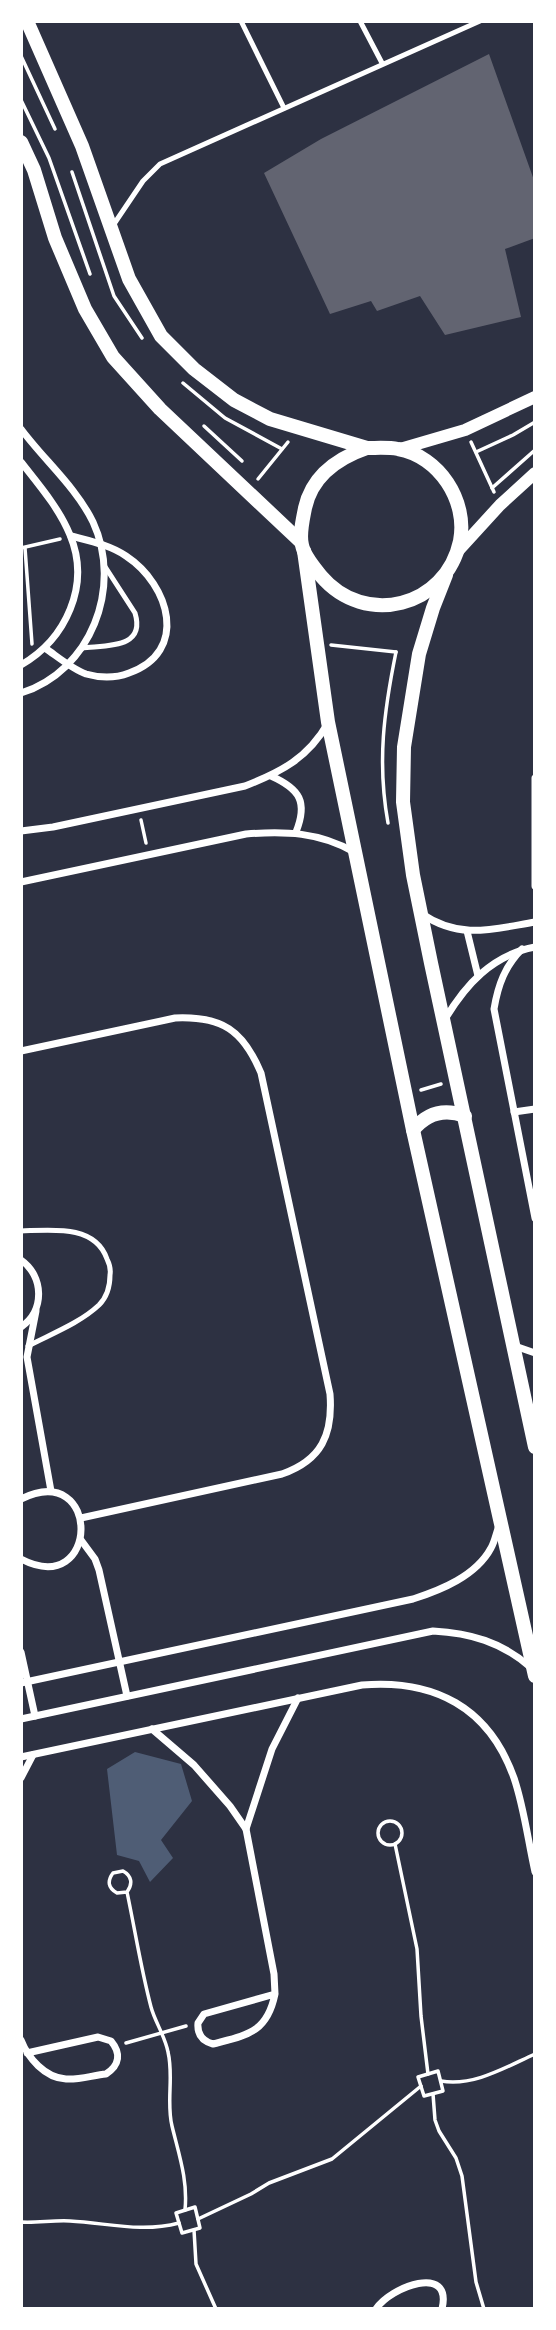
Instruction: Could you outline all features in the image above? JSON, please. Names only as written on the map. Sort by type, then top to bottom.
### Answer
[{"type":"main road","points":[[27,21],[82,146],[129,279],[161,336],[194,369],[234,400],[270,419],[367,448],[400,449],[430,464],[451,488],[461,519],[458,551],[433,608],[419,654],[404,747],[403,802],[414,875],[535,1447]]},
{"type":"main road","points":[[21,142],[34,170],[55,238],[85,309],[113,357],[160,409],[302,546],[316,570],[334,589],[357,602],[375,606],[393,605],[426,593],[446,575]]},
{"type":"main road","points":[[367,448],[335,463],[313,488],[306,503],[302,546],[328,722],[413,1130],[534,1673]]},
{"type":"main road","points":[[413,1130],[419,1122],[436,1113],[446,1111],[465,1116]]},
{"type":"street","points":[[400,449],[466,430],[535,397]]},
{"type":"street","points":[[21,429],[80,502],[101,544],[104,565],[100,608],[93,629],[82,648],[48,680],[21,693]]},
{"type":"street","points":[[21,463],[60,515],[71,536],[77,560],[77,584],[72,608],[61,630],[33,659],[21,666]]},
{"type":"street","points":[[458,551],[500,505],[535,473]]},
{"type":"street","points":[[45,648],[86,673],[103,677],[122,676],[139,670],[154,659],[165,644],[168,628],[165,610],[150,578],[124,554],[71,536]]},
{"type":"street","points":[[21,831],[53,827],[245,786],[271,776],[296,760],[317,741],[328,722]]},
{"type":"street","points":[[271,776],[288,784],[300,798],[303,816],[296,832]]},
{"type":"street","points":[[535,778],[535,886]]},
{"type":"street","points":[[21,882],[246,834],[296,832],[336,842],[357,853]]},
{"type":"street","points":[[422,914],[443,926],[467,931],[535,922]]},
{"type":"street","points":[[467,931],[478,976]]},
{"type":"street","points":[[444,1021],[463,991],[493,963],[522,949],[535,947]]},
{"type":"street","points":[[522,949],[504,972],[494,1009],[535,1218]]},
{"type":"street","points":[[21,1051],[175,1018],[197,1017],[219,1023],[238,1035],[253,1052],[261,1073],[330,1394],[332,1415],[326,1435],[316,1453],[301,1467],[282,1474],[81,1518]]},
{"type":"street","points":[[514,1112],[535,1109]]},
{"type":"street","points":[[22,1260],[39,1284],[39,1298],[27,1357],[51,1491]]},
{"type":"street","points":[[21,1327],[36,1311]]},
{"type":"street","points":[[512,1345],[535,1353]]},
{"type":"street","points":[[21,1499],[35,1492],[51,1491],[64,1497],[75,1506],[83,1529],[74,1553],[62,1562],[48,1567],[34,1566],[21,1559]]},
{"type":"street","points":[[25,1682],[413,1599],[443,1589],[470,1572],[491,1549],[500,1522]]},
{"type":"street","points":[[81,1540],[95,1559],[99,1570],[127,1696]]},
{"type":"street","points":[[21,1719],[433,1631],[456,1632],[499,1645],[519,1657],[534,1673]]},
{"type":"street","points":[[21,1652],[25,1682],[35,1716]]},
{"type":"street","points":[[21,1758],[362,1685],[390,1682],[418,1687],[444,1696],[468,1711],[488,1731],[504,1754],[514,1780],[535,1872]]},
{"type":"street","points":[[246,1829],[272,1748],[298,1698]]},
{"type":"street","points":[[152,1730],[194,1765],[213,1785],[246,1829],[274,1974],[275,1994],[269,2012],[250,2035],[213,2044],[199,2034],[198,2023],[204,2014],[275,1994]]},
{"type":"street","points":[[21,1778],[33,1755]]},
{"type":"street","points":[[21,2040],[27,2053],[44,2070],[66,2079],[106,2074],[112,2070],[118,2059],[111,2041],[98,2037],[27,2053]]},
{"type":"street","points":[[376,2309],[393,2292],[409,2284],[427,2282],[440,2290],[443,2297],[442,2309]]},
{"type":"lane","points":[[241,21],[284,108]]},
{"type":"lane","points":[[360,21],[382,63]]},
{"type":"lane","points":[[112,227],[143,181],[160,164],[480,21]]},
{"type":"lane","points":[[82,648],[126,642],[133,637],[137,629],[135,613],[104,565]]},
{"type":"lane","points":[[21,1231],[57,1230],[84,1235],[105,1252],[111,1269],[110,1287],[101,1303],[87,1315],[28,1346]]},
{"type":"path","points":[[21,100],[49,158],[92,281]]},
{"type":"path","points":[[476,452],[535,422]]},
{"type":"path","points":[[201,424],[259,479]]},
{"type":"path","points":[[248,492],[298,429]]},
{"type":"path","points":[[466,430],[500,505]]},
{"type":"path","points":[[492,488],[535,450]]},
{"type":"path","points":[[33,659],[23,548],[71,536]]},
{"type":"path","points":[[317,644],[419,654]]},
{"type":"path","points":[[138,809],[149,856]]},
{"type":"path","points":[[406,1094],[457,1080]]},
{"type":"path","points":[[393,1822],[401,1828],[402,1837],[395,1844],[381,1841],[379,1832],[383,1824],[393,1822]]},
{"type":"path","points":[[395,1844],[417,1949],[423,2047],[428,2074]]},
{"type":"path","points":[[127,1892],[122,1894],[113,1891],[109,1882],[113,1873],[123,1871],[131,1878],[127,1892],[152,2010],[162,2032],[171,2072],[171,2125],[185,2178],[185,2210]]},
{"type":"path","points":[[115,2046],[198,2023]]},
{"type":"path","points":[[441,2081],[454,2084],[467,2082],[535,2054]]},
{"type":"path","points":[[438,2071],[443,2091],[424,2096],[418,2077],[428,2074],[438,2071]]},
{"type":"path","points":[[198,2219],[269,2183],[332,2159],[421,2086]]},
{"type":"path","points":[[433,2094],[435,2120],[456,2158],[462,2176],[477,2282],[484,2309]]},
{"type":"path","points":[[195,2207],[198,2219],[200,2228],[182,2233],[176,2213],[195,2207]]},
{"type":"path","points":[[21,2220],[69,2221],[144,2228],[160,2228],[178,2223]]},
{"type":"path","points":[[194,2230],[196,2264],[216,2309]]},
{"type":"water","points":[[135,1752],[181,1764],[192,1801],[161,1840],[173,1858],[150,1882],[139,1861],[117,1855],[107,1769]]},
{"type":"building","points":[[489,54],[535,183],[535,238],[505,249],[521,317],[445,335],[420,296],[377,311],[371,301],[330,314],[264,173],[321,139]]}]
